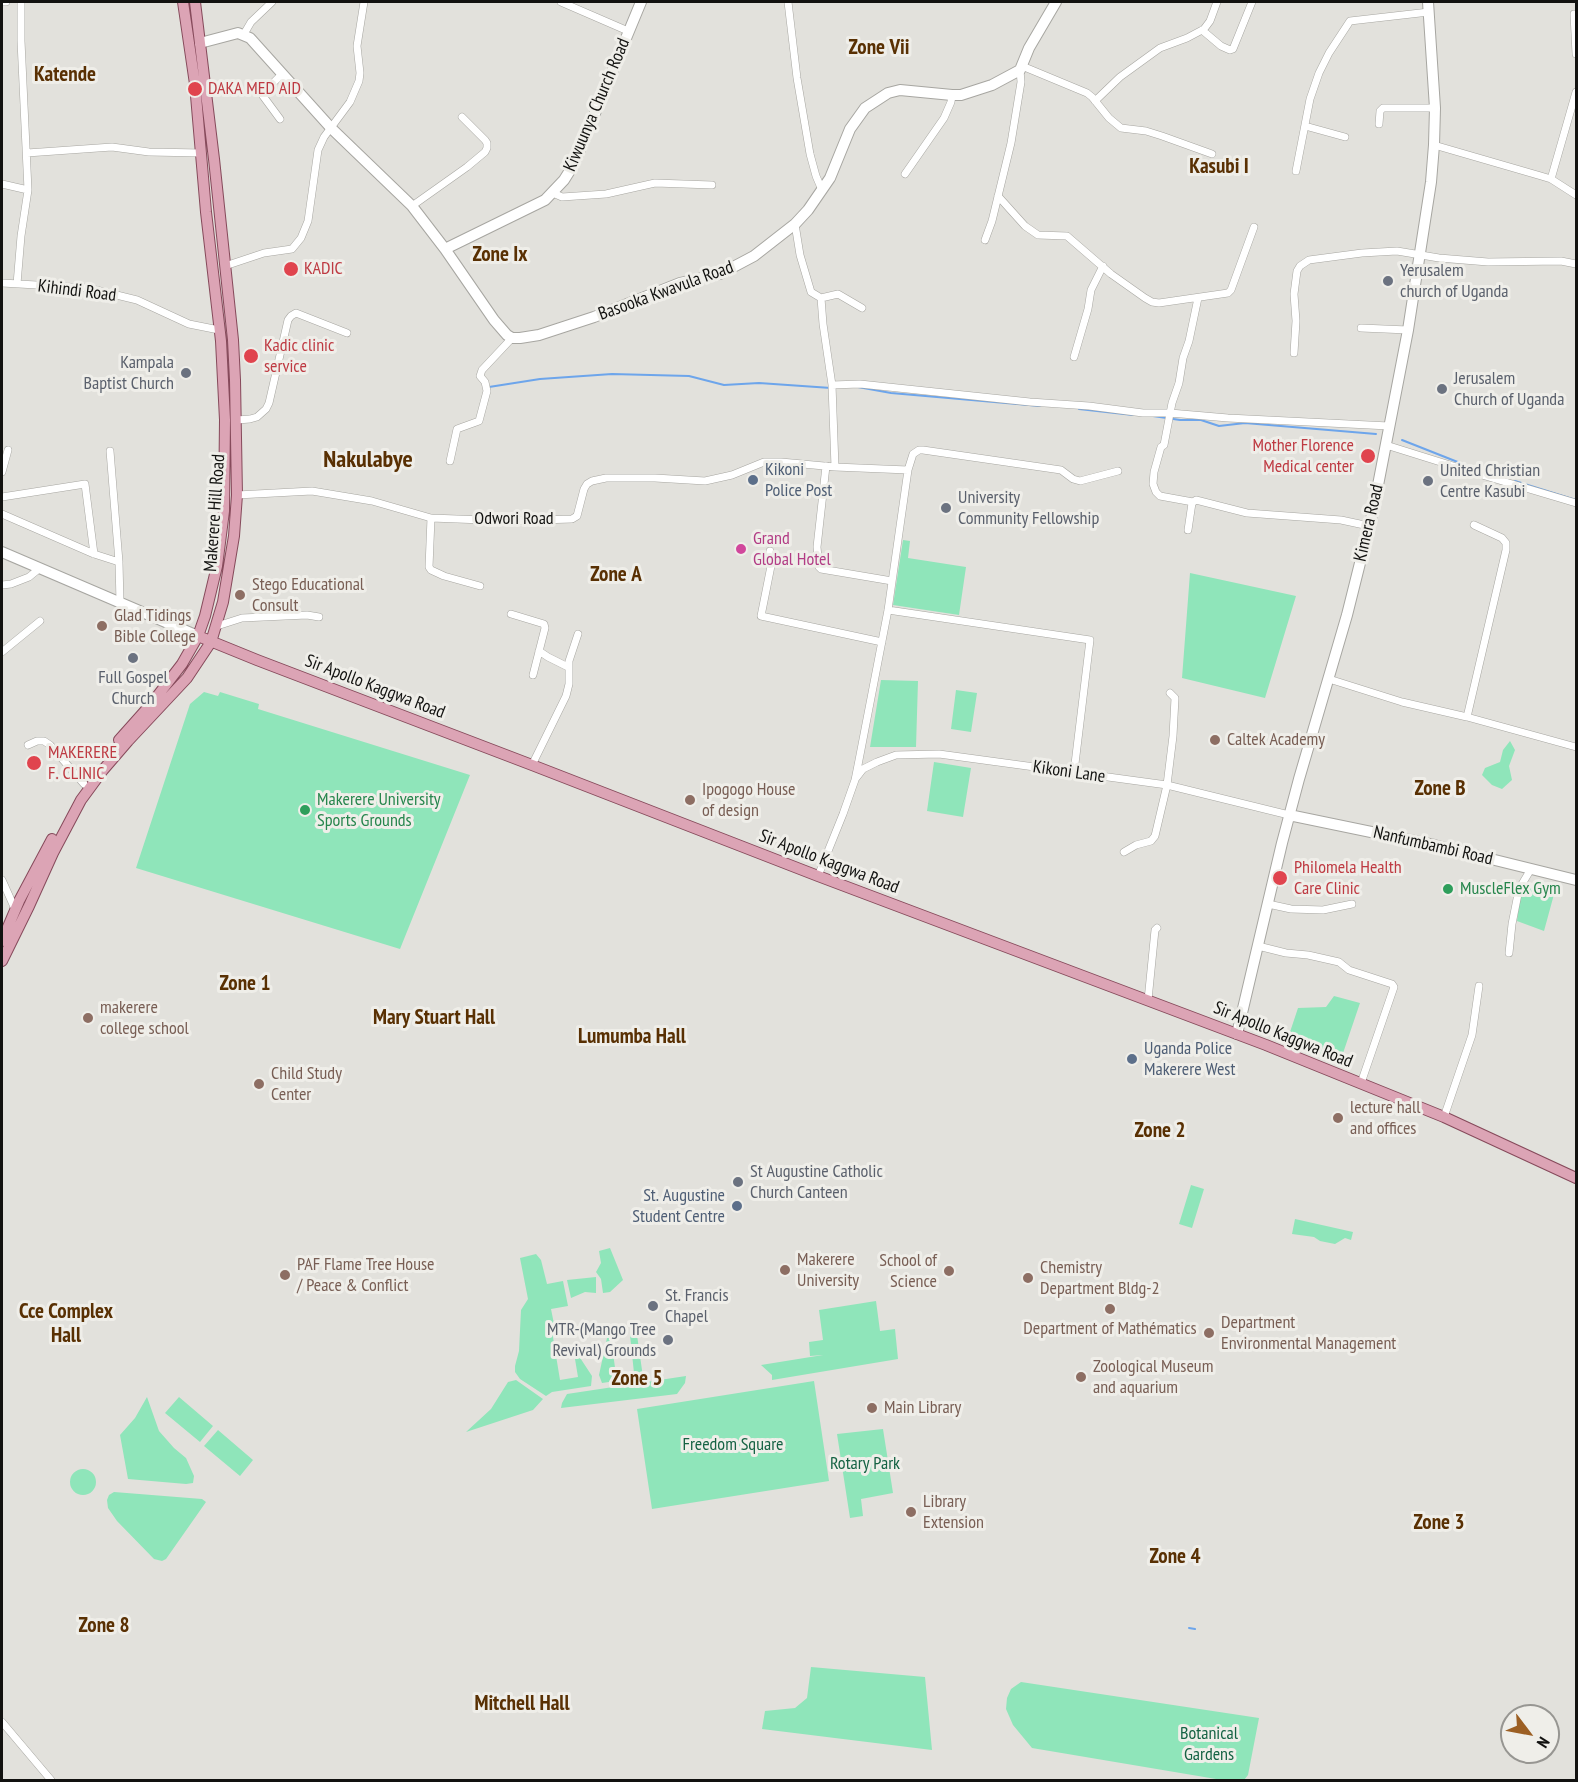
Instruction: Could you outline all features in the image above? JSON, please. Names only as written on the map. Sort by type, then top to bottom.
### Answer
[{"type":"main road","name":"Makerere Hill Road","points":[[2,941],[15,909],[67,810],[98,765],[152,703],[182,664],[198,636],[217,566],[224,511],[225,420],[219,330],[195,84],[183,2]]},
{"type":"main road","name":"Makerere Hill Road","points":[[2,961],[81,800],[128,741],[187,678],[211,642],[226,585],[234,536],[237,495],[237,420],[233,340],[195,2]]},
{"type":"main road","name":"Sir Apollo Kaggwa Road","points":[[198,636],[818,876],[1238,1034],[1444,1117],[1576,1178]]},
{"type":"street","points":[[17,284],[28,190],[21,2]]},
{"type":"street","points":[[244,34],[251,22],[272,2]]},
{"type":"street","points":[[225,266],[264,253],[292,249],[296,245],[308,221],[318,150],[350,102],[359,81],[357,46],[364,2]]},
{"type":"street","points":[[561,2],[628,31]]},
{"type":"street","name":"Kiwuunya Church Road","points":[[445,249],[545,200],[564,180],[574,164],[641,2]]},
{"type":"street","points":[[788,2],[797,78],[810,154],[822,190]]},
{"type":"street","points":[[985,240],[1011,143],[1021,82],[1021,68],[1029,48],[1056,2]]},
{"type":"street","points":[[1095,101],[1120,77],[1160,48],[1202,30],[1210,21],[1217,2]]},
{"type":"street","points":[[1202,30],[1221,46],[1233,49],[1252,2]]},
{"type":"street","points":[[1296,171],[1310,99],[1319,73],[1350,21],[1428,7]]},
{"type":"street","name":"Kimera Road","points":[[1238,1034],[1289,815],[1347,615],[1369,526],[1408,330],[1421,254],[1434,145],[1435,108],[1428,7]]},
{"type":"street","points":[[1574,14],[1576,54]]},
{"type":"street","points":[[200,44],[238,33],[250,38],[331,128],[412,206],[478,297],[510,336],[482,370],[480,376],[488,391],[479,421],[457,429],[450,461]]},
{"type":"street","points":[[1021,68],[1087,93],[1121,128],[1146,131],[1212,154]]},
{"type":"street","name":"Basooka Kwavula Road","points":[[510,336],[520,338],[539,335],[604,313],[680,283],[720,274],[754,256],[795,224],[822,190],[838,162],[855,120],[878,98],[900,90],[961,95],[992,85],[1021,68]]},
{"type":"street","points":[[280,118],[263,93],[282,74]]},
{"type":"street","points":[[1551,179],[1576,92]]},
{"type":"street","points":[[905,174],[944,118],[952,95]]},
{"type":"street","points":[[1379,124],[1380,111],[1383,108],[1435,108]]},
{"type":"street","points":[[412,206],[485,152],[487,143],[462,117]]},
{"type":"street","points":[[1305,126],[1345,137]]},
{"type":"street","points":[[1434,145],[1551,179],[1576,195]]},
{"type":"street","points":[[27,153],[112,147],[149,152],[201,153]]},
{"type":"street","points":[[553,193],[562,197],[606,194],[656,183],[712,185]]},
{"type":"street","points":[[2,184],[28,190]]},
{"type":"street","points":[[998,196],[1032,231],[1040,236],[1067,236],[1111,274],[1152,302],[1225,295],[1231,290],[1254,227]]},
{"type":"street","points":[[795,224],[800,255],[811,292],[821,298],[838,294],[862,308]]},
{"type":"street","points":[[1294,353],[1296,321],[1294,294],[1298,271],[1304,262],[1397,250],[1439,258],[1488,262],[1561,261],[1576,263]]},
{"type":"street","points":[[1074,357],[1091,290],[1102,266]]},
{"type":"street","name":"Kihindi Road","points":[[2,283],[88,288],[137,300],[189,324],[219,330]]},
{"type":"street","points":[[821,298],[832,385],[835,467]]},
{"type":"street","points":[[1198,298],[1164,445],[1161,447],[1154,472],[1153,484],[1156,492],[1160,496],[1193,502],[1198,500],[1258,515],[1341,520],[1369,526]]},
{"type":"street","points":[[237,420],[257,417],[262,414],[269,403],[291,315],[296,313],[347,333]]},
{"type":"street","points":[[1361,327],[1408,330]]},
{"type":"street","points":[[832,385],[860,384],[1143,413],[1389,426]]},
{"type":"street","points":[[1386,445],[1576,503]]},
{"type":"street","points":[[2,472],[8,450]]},
{"type":"street","points":[[818,876],[855,780],[888,610],[911,458],[919,450],[1061,470],[1080,481],[1118,471]]},
{"type":"street","points":[[110,451],[120,603]]},
{"type":"street","name":"Odwori Road","points":[[237,495],[312,491],[372,501],[431,518],[509,521],[572,519],[577,516],[584,489],[592,481],[606,478],[705,481],[764,462],[909,470]]},
{"type":"street","points":[[826,466],[817,547],[819,567],[892,581]]},
{"type":"street","points":[[2,497],[85,484],[94,554]]},
{"type":"street","points":[[1188,530],[1193,502]]},
{"type":"street","points":[[2,513],[94,554],[119,561]]},
{"type":"street","points":[[431,518],[429,567],[431,570],[480,586]]},
{"type":"street","points":[[1467,717],[1506,550],[1506,543],[1502,538],[1474,525]]},
{"type":"street","points":[[770,551],[771,566],[761,616],[882,642]]},
{"type":"street","name":"Sir Apollo Kaggwa Road","points":[[2,552],[198,636]]},
{"type":"street","points":[[2,585],[29,577],[40,568]]},
{"type":"street","points":[[888,610],[1090,640],[1074,772]]},
{"type":"street","points":[[511,614],[544,624],[545,628],[533,675]]},
{"type":"street","points":[[217,626],[242,618],[307,615],[319,617]]},
{"type":"street","points":[[2,652],[40,621]]},
{"type":"street","points":[[532,765],[566,696],[568,667],[578,634]]},
{"type":"street","points":[[539,651],[568,667]]},
{"type":"street","points":[[1329,678],[1402,702],[1576,747]]},
{"type":"street","points":[[1124,852],[1154,839],[1167,785],[1173,736],[1175,698],[1170,693]]},
{"type":"street","points":[[28,745],[44,741],[50,745],[84,784]]},
{"type":"street","name":"Kikoni Lane","points":[[855,780],[863,769],[896,755],[939,754],[1167,785],[1289,815]]},
{"type":"street","name":"Nanfumbambi Road","points":[[1289,815],[1434,845],[1576,880]]},
{"type":"street","points":[[1509,953],[1519,889],[1531,869]]},
{"type":"street","points":[[2,880],[15,909]]},
{"type":"street","points":[[1268,904],[1291,909],[1323,910],[1352,904]]},
{"type":"street","points":[[1148,1000],[1157,928]]},
{"type":"street","points":[[1258,946],[1339,962],[1348,970],[1392,984],[1394,987],[1361,1083]]},
{"type":"street","points":[[1444,1117],[1472,1035],[1479,986]]},
{"type":"street","points":[[2,1722],[51,1780]]},
{"type":"green space","points":[[903,540],[910,541],[908,558],[966,567],[959,615],[893,605]]},
{"type":"green space","points":[[1190,573],[1296,596],[1265,698],[1182,678]]},
{"type":"green space","points":[[881,680],[918,681],[916,747],[870,747]]},
{"type":"green space","points":[[956,690],[977,693],[971,732],[951,729]]},
{"type":"green space","name":"Makerere University Sports Grounds","points":[[204,692],[218,696],[220,692],[259,704],[258,709],[470,775],[400,949],[136,868],[190,704]]},
{"type":"green space","points":[[1510,741],[1515,750],[1509,766],[1512,780],[1502,789],[1492,785],[1482,775],[1485,768],[1500,762],[1503,750]]},
{"type":"green space","points":[[934,762],[971,768],[963,817],[927,811]]},
{"type":"green space","points":[[1556,887],[1544,931],[1517,921],[1521,888]]},
{"type":"green space","points":[[1334,996],[1360,1003],[1340,1062],[1286,1044],[1298,1008],[1326,1007]]},
{"type":"green space","points":[[1191,1185],[1204,1189],[1192,1228],[1179,1224]]},
{"type":"green space","points":[[1295,1219],[1353,1232],[1351,1240],[1345,1238],[1335,1244],[1320,1241],[1314,1237],[1292,1234]]},
{"type":"green space","points":[[610,1248],[623,1280],[610,1292],[603,1293],[601,1279],[596,1272],[601,1263],[599,1251]]},
{"type":"green space","points":[[536,1254],[541,1260],[547,1284],[563,1281],[568,1306],[551,1309],[554,1324],[551,1325],[560,1380],[578,1377],[573,1347],[592,1376],[591,1386],[552,1392],[546,1396],[520,1379],[515,1372],[519,1351],[521,1310],[528,1299],[520,1258]]},
{"type":"green space","points":[[596,1277],[596,1293],[585,1292],[571,1298],[567,1280]]},
{"type":"green space","points":[[876,1301],[880,1331],[895,1329],[898,1359],[772,1380],[772,1375],[761,1365],[823,1355],[810,1356],[809,1342],[823,1340],[819,1310]]},
{"type":"green space","points":[[636,1328],[643,1377],[602,1383],[599,1375],[607,1338],[611,1338],[616,1375],[634,1373],[630,1335]]},
{"type":"green space","points":[[686,1376],[685,1383],[677,1394],[561,1408],[567,1394]]},
{"type":"green space","points":[[516,1380],[543,1399],[533,1410],[466,1432],[491,1409],[508,1382]]},
{"type":"green space","name":"Freedom Square","points":[[814,1381],[829,1481],[652,1509],[637,1409]]},
{"type":"green space","points":[[147,1397],[159,1431],[186,1458],[194,1476],[193,1483],[128,1479],[120,1435],[135,1418]]},
{"type":"green space","points":[[179,1397],[213,1426],[200,1442],[165,1413]]},
{"type":"green space","name":"Rotary Park","points":[[883,1429],[893,1493],[861,1499],[863,1516],[850,1518],[837,1434]]},
{"type":"green space","points":[[218,1430],[253,1460],[240,1476],[204,1446]]},
{"type":"green space","points":[[83,1469],[92,1473],[96,1482],[92,1491],[83,1495],[74,1491],[70,1482],[74,1473]]},
{"type":"green space","points":[[114,1492],[202,1499],[206,1502],[166,1559],[162,1561],[154,1559],[117,1521],[108,1508],[107,1500]]},
{"type":"green space","points":[[811,1667],[925,1677],[932,1750],[762,1729],[765,1711],[795,1708],[807,1698]]},
{"type":"green space","name":"Botanical Gardens","points":[[1021,1682],[1259,1718],[1248,1775],[1244,1780],[1222,1780],[1032,1748],[1013,1725],[1006,1709],[1011,1689]]},
{"type":"waterway","points":[[489,387],[540,379],[612,374],[689,376],[724,385],[759,383],[831,388]]},
{"type":"waterway","points":[[858,387],[891,393],[1040,406]]},
{"type":"waterway","points":[[1079,409],[1133,415]]},
{"type":"waterway","points":[[1153,416],[1201,420],[1219,426],[1245,423],[1376,434]]},
{"type":"waterway","points":[[1402,440],[1483,472]]},
{"type":"waterway","points":[[1515,481],[1576,500]]},
{"type":"waterway","points":[[1189,1628],[1195,1629]]},
{"type":"place","name":"DAKA MED AID","points":[[195,89]]},
{"type":"place","name":"KADIC","points":[[291,269]]},
{"type":"place","name":"Yerusalem church of Uganda","points":[[1388,281]]},
{"type":"place","name":"Kadic clinic service","points":[[251,356]]},
{"type":"place","name":"Kampala Baptist Church","points":[[186,373]]},
{"type":"place","name":"Jerusalem Church of Uganda","points":[[1442,389]]},
{"type":"place","name":"Mother Florence Medical center","points":[[1368,456]]},
{"type":"place","name":"Kikoni Police Post","points":[[753,480]]},
{"type":"place","name":"United Christian Centre Kasubi","points":[[1428,481]]},
{"type":"place","name":"University Community Fellowship","points":[[946,508]]},
{"type":"place","name":"Grand Global Hotel","points":[[741,549]]},
{"type":"place","name":"Stego Educational Consult","points":[[240,595]]},
{"type":"place","name":"Glad Tidings Bible College","points":[[102,626]]},
{"type":"place","name":"Full Gospel Church","points":[[133,658]]},
{"type":"place","name":"Caltek Academy","points":[[1215,740]]},
{"type":"place","name":"MAKERERE F. CLINIC","points":[[34,763]]},
{"type":"place","name":"Ipogogo House of design","points":[[690,800]]},
{"type":"place","name":"Makerere University Sports Grounds","points":[[305,810]]},
{"type":"place","name":"Philomela Health Care Clinic","points":[[1280,878]]},
{"type":"place","name":"MuscleFlex Gym","points":[[1448,889]]},
{"type":"place","name":"makerere college school","points":[[88,1018]]},
{"type":"place","name":"Uganda Police Makerere West","points":[[1132,1059]]},
{"type":"place","name":"Child Study Center","points":[[259,1084]]},
{"type":"place","name":"lecture hall and offices","points":[[1338,1118]]},
{"type":"place","name":"St Augustine Catholic Church Canteen","points":[[738,1182]]},
{"type":"place","name":"St. Augustine Student Centre","points":[[737,1206]]},
{"type":"place","name":"Makerere University","points":[[785,1270]]},
{"type":"place","name":"School of Science","points":[[949,1271]]},
{"type":"place","name":"PAF Flame Tree House / Peace & Conflict","points":[[285,1275]]},
{"type":"place","name":"Chemistry Department Bldg-2","points":[[1028,1278]]},
{"type":"place","name":"St. Francis Chapel","points":[[653,1306]]},
{"type":"place","name":"Department of Mathématics","points":[[1110,1309]]},
{"type":"place","name":"Department Environmental Management","points":[[1209,1333]]},
{"type":"place","name":"MTR-(Mango Tree Revival) Grounds","points":[[668,1340]]},
{"type":"place","name":"Zoological Museum and aquarium","points":[[1081,1377]]},
{"type":"place","name":"Main Library","points":[[872,1408]]},
{"type":"place","name":"Library Extension","points":[[911,1512]]},
{"type":"district","name":"Zone Vii","points":[[879,48]]},
{"type":"district","name":"Katende","points":[[65,75]]},
{"type":"district","name":"Kasubi I","points":[[1219,167]]},
{"type":"district","name":"Zone Ix","points":[[500,255]]},
{"type":"district","name":"Nakulabye","points":[[368,460]]},
{"type":"district","name":"Zone A","points":[[616,575]]},
{"type":"district","name":"Zone B","points":[[1440,789]]},
{"type":"district","name":"Zone 1","points":[[245,984]]},
{"type":"district","name":"Mary Stuart Hall","points":[[434,1018]]},
{"type":"district","name":"Lumumba Hall","points":[[632,1037]]},
{"type":"district","name":"Zone 2","points":[[1160,1131]]},
{"type":"district","name":"Cce Complex Hall","points":[[66,1324]]},
{"type":"district","name":"Zone 5","points":[[637,1379]]},
{"type":"district","name":"Zone 3","points":[[1439,1523]]},
{"type":"district","name":"Zone 4","points":[[1175,1557]]},
{"type":"district","name":"Zone 8","points":[[104,1626]]},
{"type":"district","name":"Mitchell Hall","points":[[522,1704]]}]
